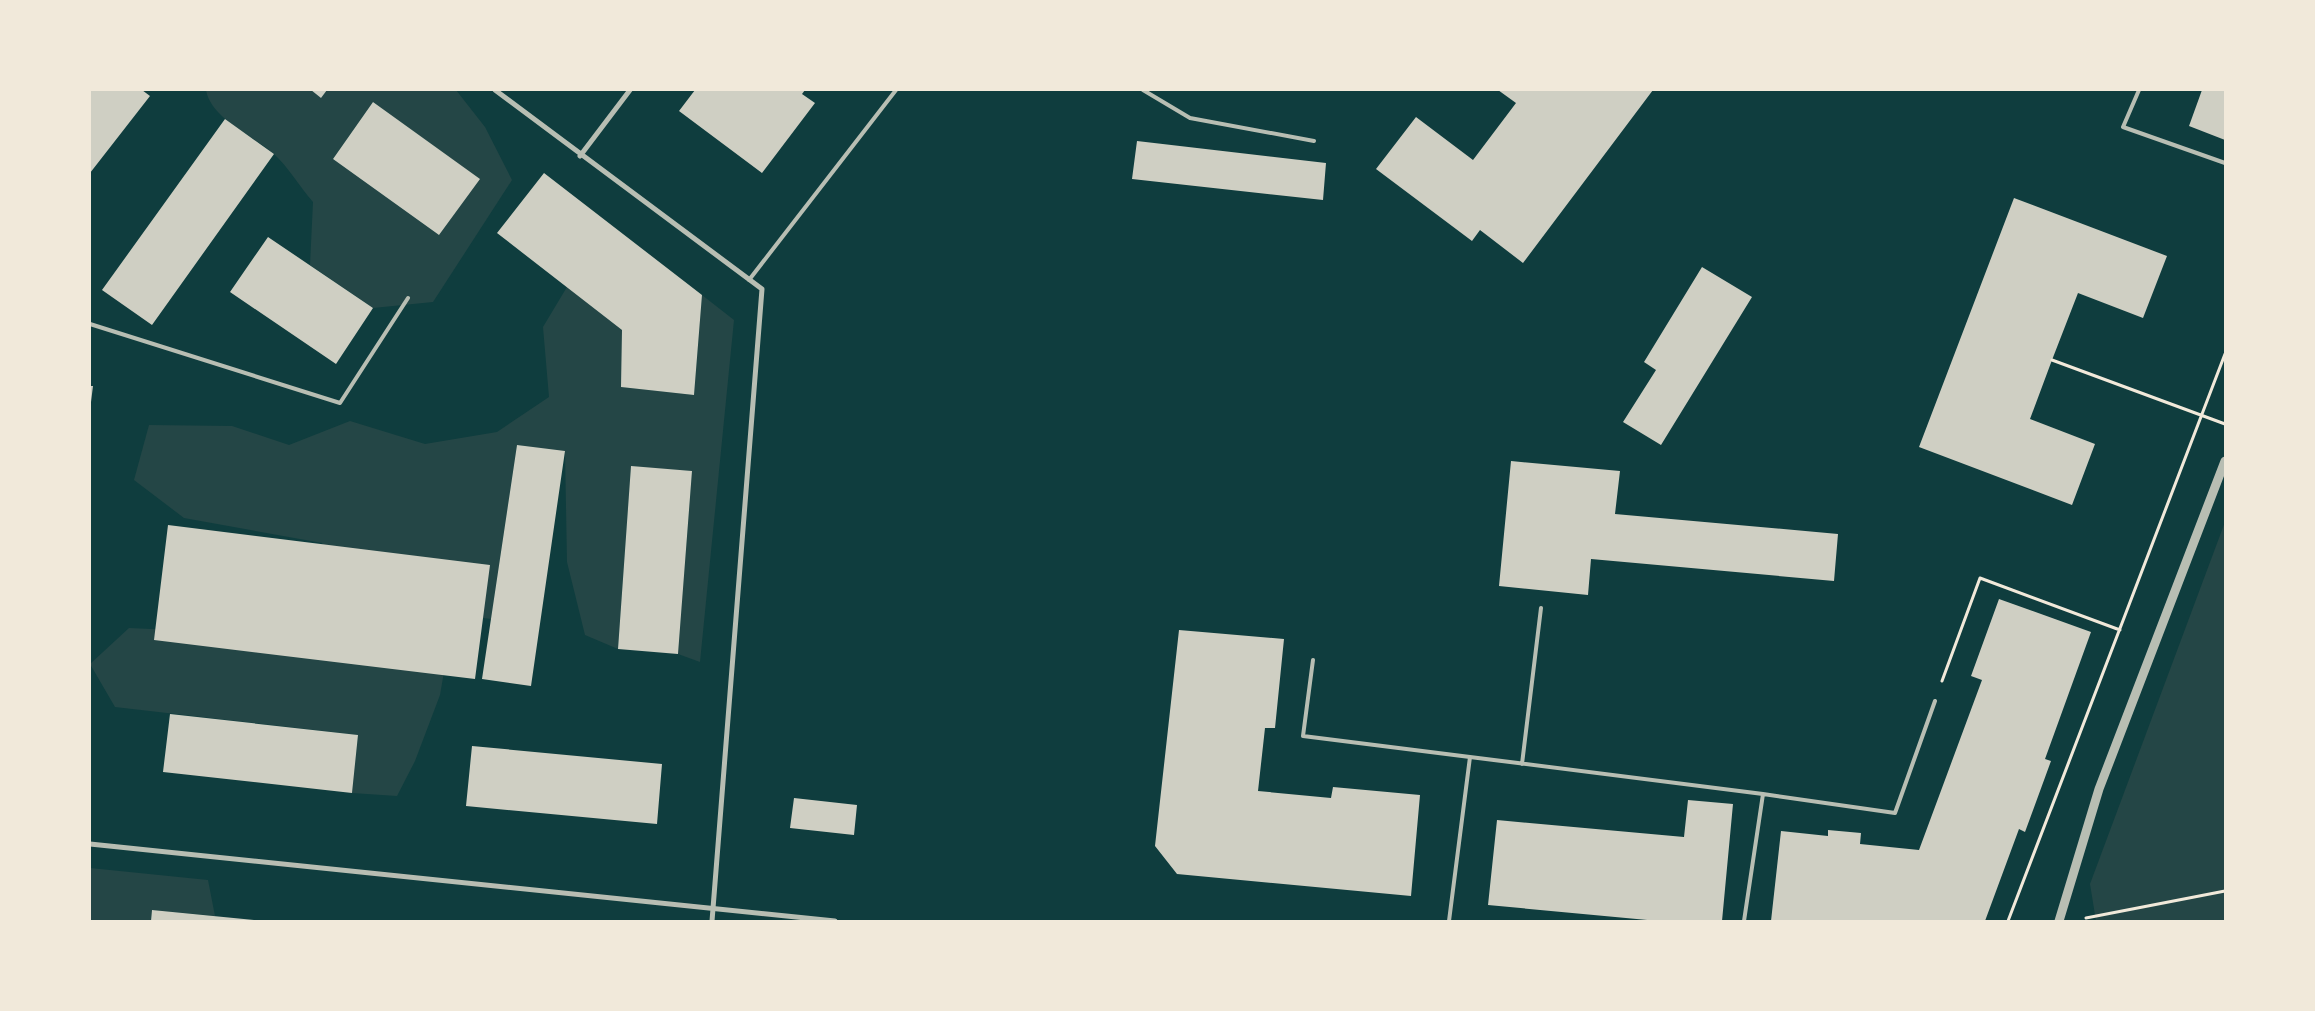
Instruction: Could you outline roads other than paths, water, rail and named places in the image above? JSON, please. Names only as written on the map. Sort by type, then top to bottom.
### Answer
[{"type":"street","points":[[495,90],[580,156],[762,289],[712,921]]},
{"type":"street","points":[[580,156],[630,90]]},
{"type":"street","points":[[2059,921],[2099,789],[2225,461]]},
{"type":"street","points":[[90,844],[713,910],[835,921]]},
{"type":"lane","points":[[749,280],[896,90]]},
{"type":"lane","points":[[1143,90],[1190,118],[1314,141]]},
{"type":"lane","points":[[2139,90],[2123,127],[2225,163]]},
{"type":"lane","points":[[90,324],[340,403],[408,298]]},
{"type":"lane","points":[[1522,764],[1541,608]]},
{"type":"lane","points":[[1313,660],[1304,736],[1895,812],[1935,701]]},
{"type":"lane","points":[[1449,921],[1470,757]]},
{"type":"lane","points":[[1744,921],[1763,794]]}]
